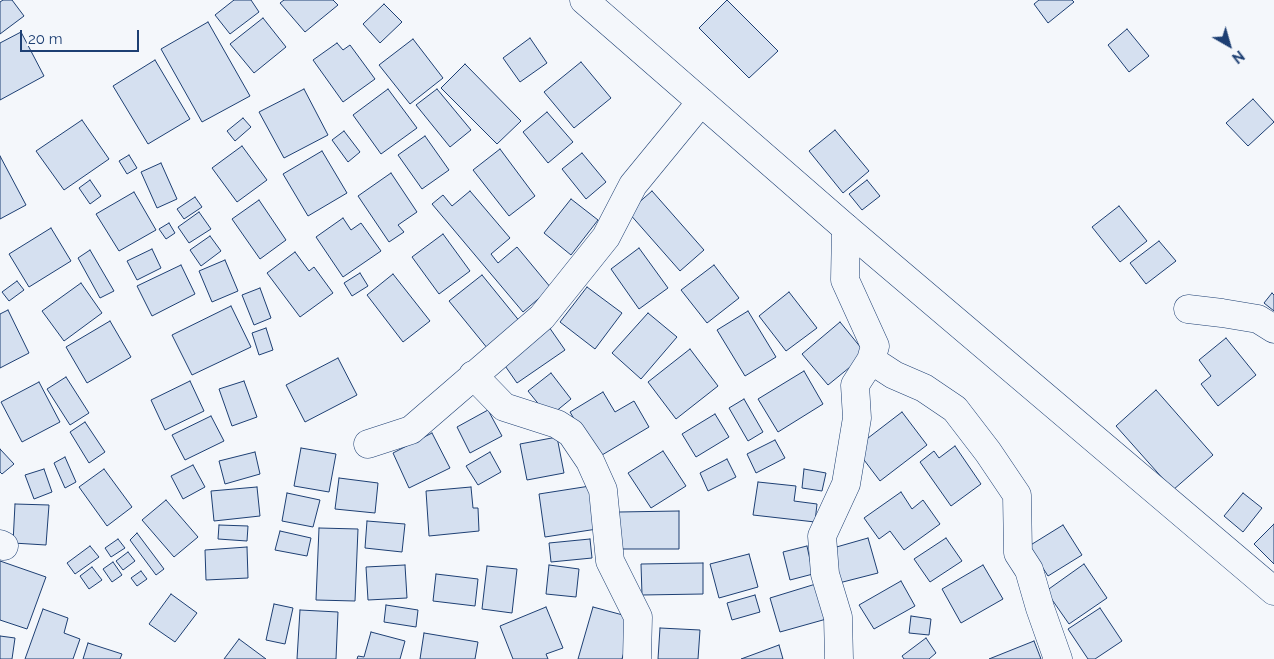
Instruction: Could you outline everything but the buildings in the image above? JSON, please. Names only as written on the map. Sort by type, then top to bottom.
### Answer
[{"type":"street","points":[[584,0],[846,228],[1274,591]]},
{"type":"street","points":[[368,444],[411,430],[542,317],[606,237],[633,185],[701,102]]},
{"type":"street","points":[[839,659],[838,616],[825,574],[822,536],[846,484],[857,418],[855,385],[871,360],[875,346],[845,280],[846,228]]},
{"type":"street","points":[[1188,309],[1258,319],[1274,329]]},
{"type":"street","points":[[871,360],[894,375],[924,388],[955,409],[988,452],[1017,495],[1018,553],[1029,570],[1058,659]]},
{"type":"street","points":[[473,375],[504,407],[557,424],[571,433],[590,460],[603,490],[610,562],[638,617],[638,659]]}]
